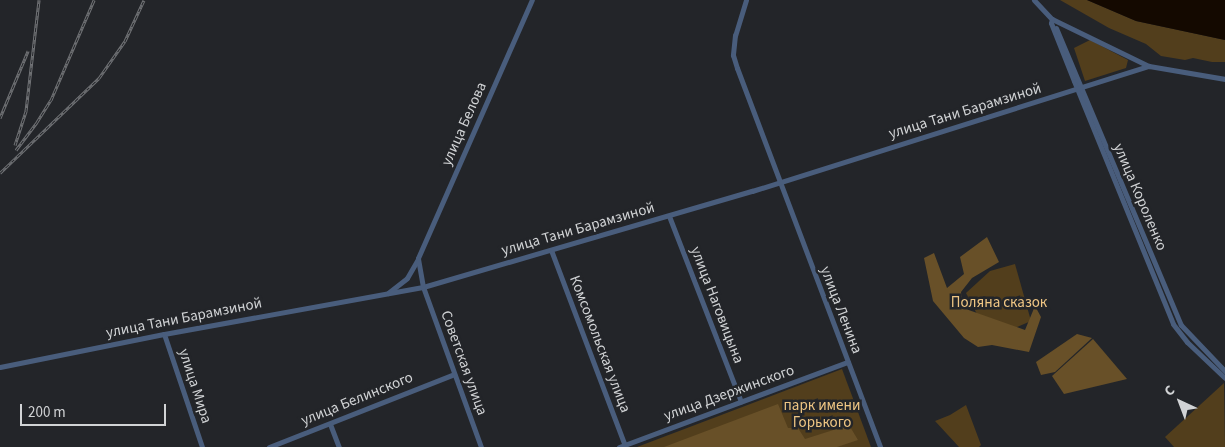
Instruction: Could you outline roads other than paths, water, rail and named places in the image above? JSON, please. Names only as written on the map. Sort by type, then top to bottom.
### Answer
[{"type":"street","name":"улица Белова","points":[[385,295],[407,278],[418,258],[532,0]]},
{"type":"street","name":"улица Ленина","points":[[746,0],[735,35],[733,55],[778,182],[880,447]]},
{"type":"street","points":[[1034,0],[1052,21],[1149,66],[1225,79]]},
{"type":"street","name":"улица Короленко","points":[[1052,21],[1074,81],[1080,89],[1173,324],[1187,342],[1225,378]]},
{"type":"street","name":"улица Короленко","points":[[1052,21],[1181,325],[1225,371]]},
{"type":"street","name":"улица Тани Барамзиной","points":[[0,367],[164,334],[423,287],[669,216],[1149,66]]},
{"type":"street","name":"улица Наговицына","points":[[669,216],[741,402]]},
{"type":"street","name":"Комсомольская улица","points":[[551,250],[623,446]]},
{"type":"street","points":[[418,258],[423,287]]},
{"type":"street","name":"Советская улица","points":[[423,287],[482,447]]},
{"type":"street","name":"улица Мира","points":[[164,334],[202,447]]},
{"type":"street","name":"улица Дзержинского","points":[[623,446],[848,362]]},
{"type":"street","name":"улица Белинского","points":[[270,447],[454,374]]},
{"type":"street","points":[[330,424],[339,447]]},
{"type":"railway","points":[[15,145],[26,111],[39,0]]},
{"type":"railway","points":[[16,150],[51,100],[94,0]]},
{"type":"railway","points":[[0,173],[99,78],[125,41],[144,0]]},
{"type":"railway","points":[[0,118],[28,51]]},
{"type":"park label","name":"Поляна сказок","points":[[999,303]]},
{"type":"park label","name":"парк имени Горького","points":[[822,414]]}]
